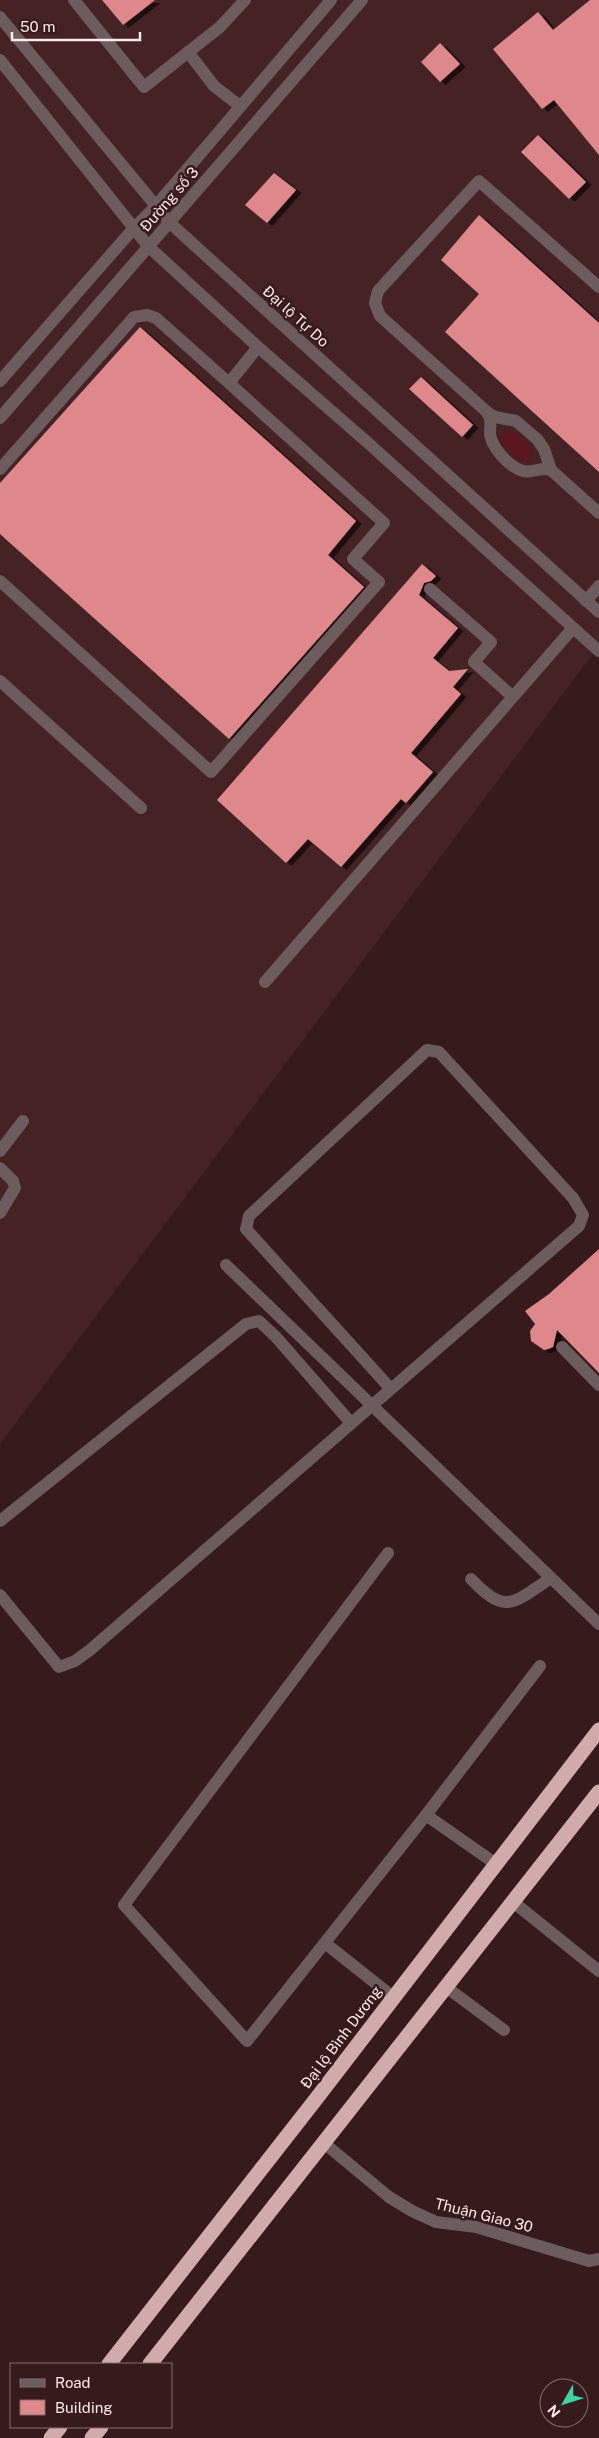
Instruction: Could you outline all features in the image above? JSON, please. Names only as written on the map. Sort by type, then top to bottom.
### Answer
[{"type":"highway","name":"Đại lộ Bình Dương","points":[[110,2363],[599,1730]]},
{"type":"highway","points":[[151,2363],[599,1792]]},
{"type":"highway","points":[[51,2438],[59,2428]]},
{"type":"highway","points":[[92,2438],[100,2428]]},
{"type":"street","points":[[74,0],[144,87],[220,27],[245,0]]},
{"type":"street","name":"Đường số 3","points":[[0,381],[155,206],[331,0]]},
{"type":"street","name":"Đường số 3","points":[[0,418],[362,0]]},
{"type":"street","name":"Đại lộ Tự Do","points":[[0,17],[170,223],[599,612]]},
{"type":"street","points":[[188,52],[214,86],[240,106]]},
{"type":"street","points":[[0,60],[149,247],[258,347],[367,442],[599,651]]},
{"type":"street","points":[[550,470],[544,449],[537,439],[516,421],[495,417],[488,413],[380,316],[375,306],[375,298],[378,291],[479,180],[599,287]]},
{"type":"street","points":[[0,469],[134,317],[147,315],[156,318],[229,382],[384,523],[353,559],[379,582],[211,772],[0,581]]},
{"type":"street","points":[[229,382],[258,347]]},
{"type":"street","points":[[488,413],[491,418],[492,441],[503,457],[524,471],[544,467],[550,470],[599,513]]},
{"type":"street","points":[[586,600],[599,586]]},
{"type":"street","points":[[430,589],[491,642],[474,662],[512,696]]},
{"type":"street","points":[[265,982],[573,628]]},
{"type":"street","points":[[0,681],[141,808]]},
{"type":"street","points":[[0,1595],[59,1667],[75,1661],[372,1406],[579,1226],[583,1215],[573,1198],[439,1052],[427,1050],[249,1216],[246,1229],[391,1389]]},
{"type":"street","points":[[0,1151],[23,1121]]},
{"type":"street","points":[[0,1168],[13,1181],[15,1188],[0,1213]]},
{"type":"street","points":[[226,1265],[599,1624]]},
{"type":"street","points":[[0,1521],[246,1324],[259,1321],[276,1337],[351,1423]]},
{"type":"street","points":[[562,1347],[599,1385]]},
{"type":"street","points":[[388,1553],[124,1905],[248,2041],[426,1815],[540,1666]]},
{"type":"street","points":[[470,1579],[488,1597],[502,1603],[518,1600],[551,1578]]},
{"type":"street","points":[[426,1815],[496,1864]]},
{"type":"street","points":[[512,1901],[599,1971]]},
{"type":"street","points":[[325,1943],[394,1997]]},
{"type":"street","points":[[446,1987],[504,2030]]},
{"type":"street","name":"Thuận Giao 30","points":[[324,2143],[389,2197],[412,2211],[436,2222],[476,2227],[582,2259],[599,2259]]},
{"type":"shaded area","points":[[0,0],[599,0],[599,646],[0,1444]]},
{"type":"shaded area","points":[[507,430],[516,433],[528,443],[533,455],[527,462],[514,457],[503,445],[500,436]]},
{"type":"building","points":[[102,0],[155,0],[123,25]]},
{"type":"building","points":[[590,0],[599,0],[599,155],[554,100],[542,109],[493,49],[538,12],[553,30]]},
{"type":"building","points":[[440,43],[460,64],[440,82],[421,62]]},
{"type":"building","points":[[538,135],[586,182],[569,199],[521,152]]},
{"type":"building","points":[[274,173],[296,190],[267,223],[245,205]]},
{"type":"building","points":[[479,215],[599,323],[599,472],[445,332],[479,294],[441,260]]},
{"type":"building","points":[[140,327],[356,521],[328,555],[364,587],[229,739],[0,534],[0,483]]},
{"type":"building","points":[[421,377],[473,425],[462,437],[409,389]]},
{"type":"building","points":[[422,564],[436,576],[431,581],[424,583],[419,595],[458,628],[433,658],[449,671],[468,669],[453,687],[461,694],[411,753],[433,772],[406,803],[401,799],[341,867],[308,839],[286,863],[217,800]]},
{"type":"building","points":[[599,1249],[599,1373],[557,1330],[553,1347],[544,1350],[531,1341],[530,1331],[535,1324],[525,1311],[549,1294]]}]
